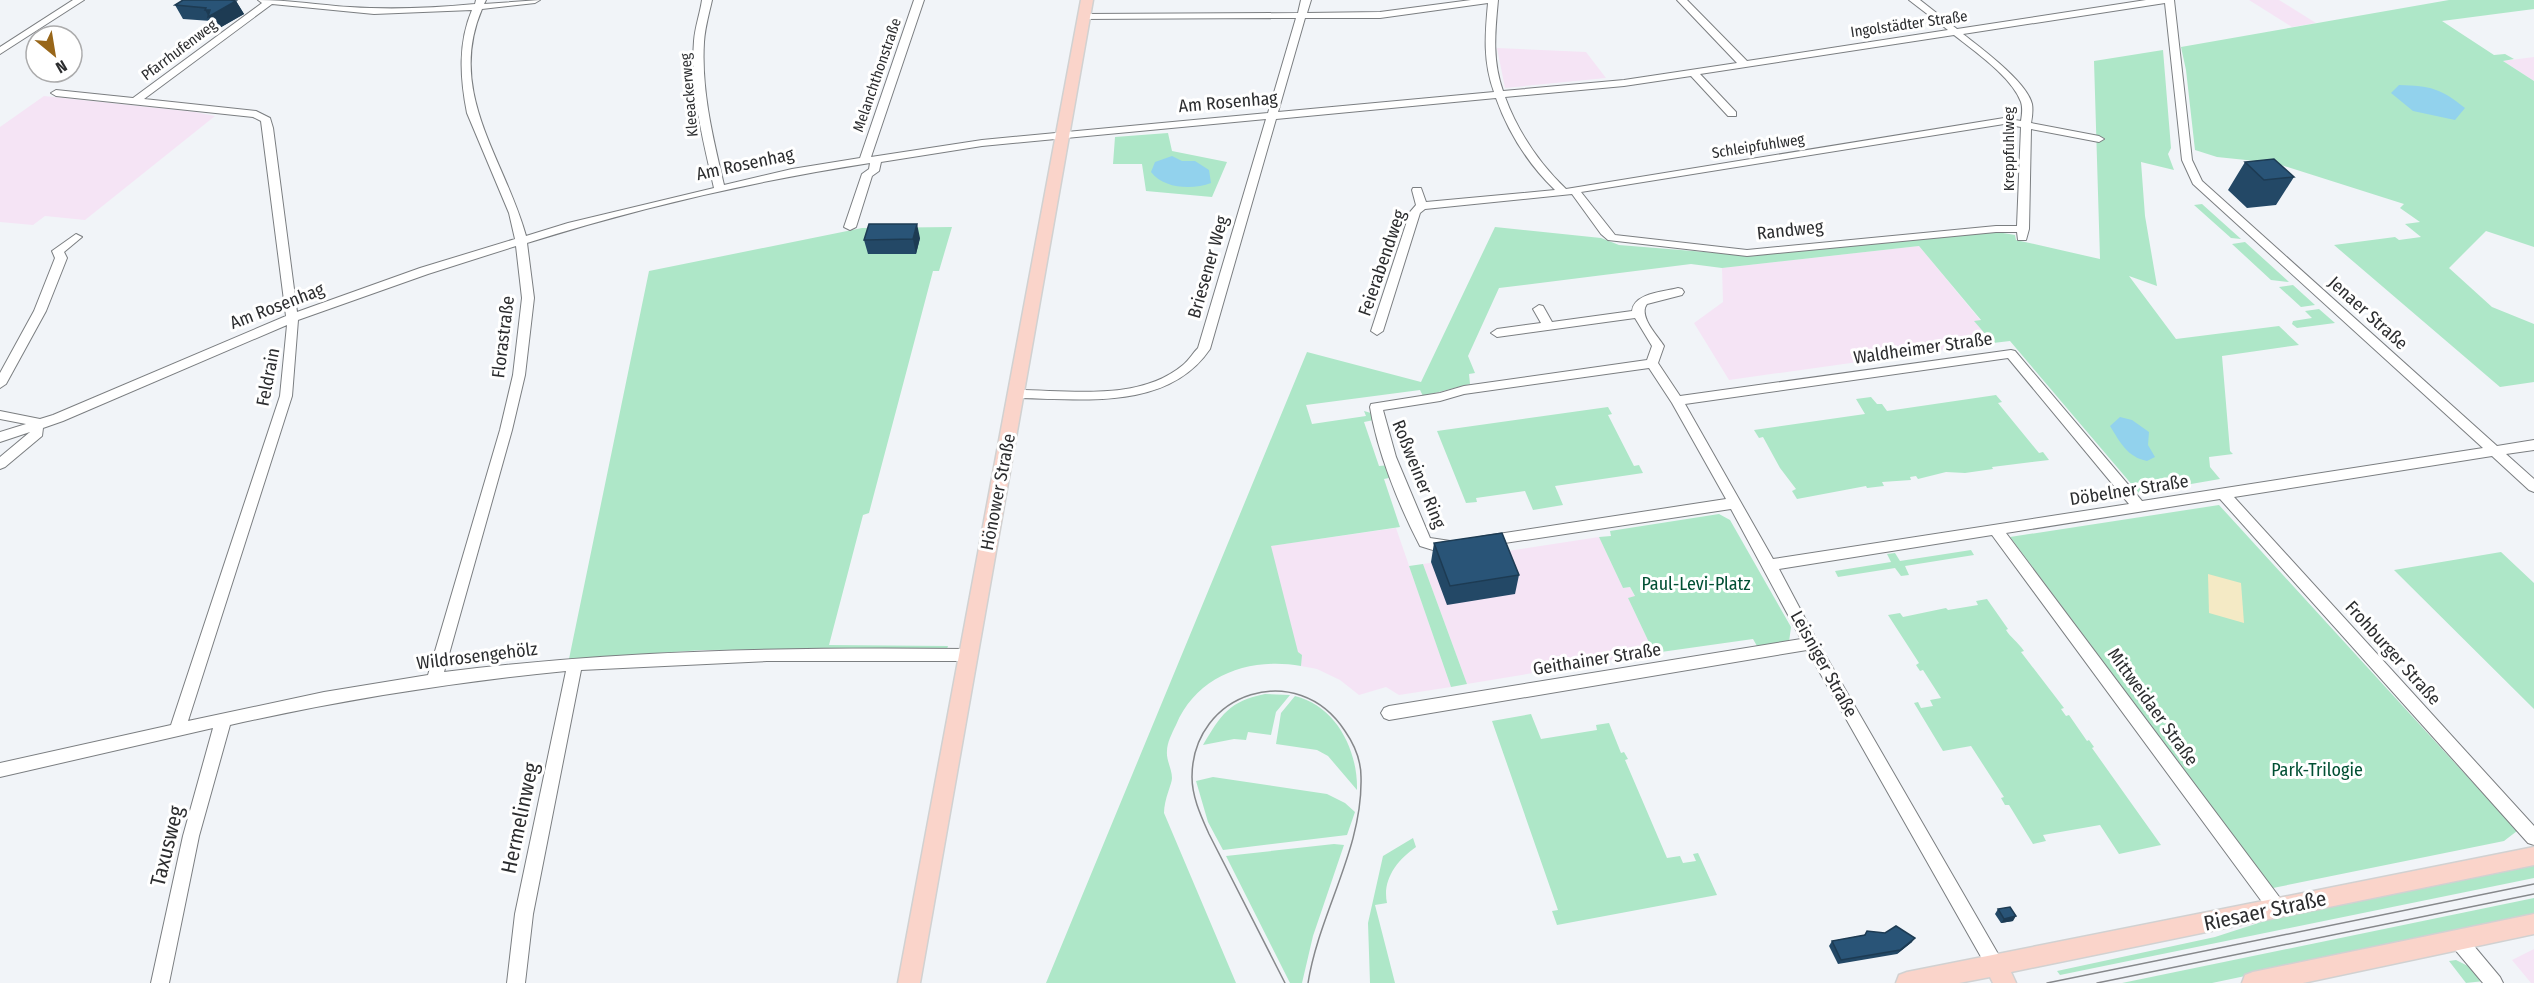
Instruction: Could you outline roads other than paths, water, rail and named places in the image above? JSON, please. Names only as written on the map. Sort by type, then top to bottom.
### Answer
[{"type":"main road","name":"Hönower Straße","points":[[909,983],[1087,0]]},
{"type":"main road","name":"Riesaer Straße","points":[[1907,983],[2000,974],[2277,908],[2534,856]]},
{"type":"main road","points":[[2253,983],[2534,924]]},
{"type":"street","points":[[0,51],[79,0]]},
{"type":"street","points":[[264,0],[348,10],[410,11],[535,0]]},
{"type":"street","name":"Kleeackerweg","points":[[707,0],[699,41],[700,78],[705,128],[718,188]]},
{"type":"street","name":"Melanchthonstraße","points":[[867,174],[862,171],[863,160],[919,0]]},
{"type":"street","name":"Briesener Weg","points":[[1017,394],[1142,391],[1175,379],[1192,366],[1204,349],[1306,0]]},
{"type":"street","points":[[1084,17],[1380,15],[1492,0],[1489,47],[1497,95]]},
{"type":"street","points":[[1682,0],[1744,64]]},
{"type":"street","name":"Kreppfuhlweg","points":[[1914,0],[2005,76],[2027,104],[2023,233]]},
{"type":"street","name":"Ingolstädter Straße","points":[[1497,95],[1624,82],[2164,0]]},
{"type":"street","name":"Jenaer Straße","points":[[2169,0],[2187,160],[2197,182],[2534,487]]},
{"type":"street","name":"Pfarrhufenweg","points":[[134,102],[270,1]]},
{"type":"street","name":"Florastraße","points":[[434,680],[506,430],[519,375],[528,298],[521,240],[514,213],[472,113],[468,97],[466,43],[479,4]]},
{"type":"street","points":[[1694,72],[1732,114]]},
{"type":"street","name":"Feldrain","points":[[56,93],[256,114],[266,120],[292,318],[293,343],[286,396],[177,732]]},
{"type":"street","name":"Am Rosenhag","points":[[0,437],[36,427],[292,318],[521,240],[718,188],[863,160],[982,143],[1497,95]]},
{"type":"street","name":"Randweg","points":[[1497,95],[1525,144],[1553,184],[1569,191],[1612,238],[1748,253],[1996,229],[2023,233]]},
{"type":"street","name":"Schleipfuhlweg","points":[[1422,206],[1569,191],[2004,121],[2099,139]]},
{"type":"street","name":"Melanchthonstraße","points":[[850,227],[867,174],[874,171],[876,158]]},
{"type":"street","points":[[1417,190],[1422,206]]},
{"type":"street","name":"Feierabendweg","points":[[1377,331],[1415,212],[1422,206]]},
{"type":"street","points":[[0,384],[40,311],[61,258],[58,252],[76,237]]},
{"type":"street","points":[[1652,363],[1658,346],[1638,314],[1638,307],[1643,301],[1678,292]]},
{"type":"street","points":[[1539,309],[1548,326]]},
{"type":"street","points":[[1497,333],[1638,314]]},
{"type":"street","name":"Waldheimer Straße","points":[[1677,401],[2011,354],[2140,508]]},
{"type":"street","name":"Leisniger Straße","points":[[1652,363],[1677,401],[1770,565],[1811,643],[2000,974]]},
{"type":"street","name":"Roßweiner Ring","points":[[1652,363],[1464,390],[1440,397],[1376,407],[1400,481],[1425,542],[1443,547],[1735,503]]},
{"type":"street","points":[[0,416],[35,421],[37,433],[0,464]]},
{"type":"street","name":"Döbelner Straße","points":[[1770,565],[2534,445]]},
{"type":"street","name":"Frohburger Straße","points":[[2223,494],[2534,838]]},
{"type":"street","name":"Mittweidaer Straße","points":[[1996,530],[2277,908]]},
{"type":"street","name":"Geithainer Straße","points":[[1389,713],[1811,643]]},
{"type":"street","name":"Wildrosengehölz","points":[[0,770],[336,697],[434,680],[575,664],[717,655],[968,655]]},
{"type":"street","name":"Hermelinweg","points":[[516,983],[524,914],[575,664]]},
{"type":"street","name":"Taxusweg","points":[[160,983],[191,836],[223,722]]},
{"type":"street","points":[[2458,940],[2494,983]]},
{"type":"water","points":[[2399,85],[2435,89],[2465,108],[2455,120],[2413,111],[2391,93]]},
{"type":"water","points":[[1172,156],[1182,161],[1195,161],[1209,170],[1211,183],[1188,187],[1171,185],[1157,178],[1151,172],[1155,162]]},
{"type":"water","points":[[2120,417],[2132,420],[2149,432],[2148,445],[2155,457],[2147,461],[2140,459],[2125,448],[2110,426]]},
{"type":"tram line","points":[[1285,983],[1209,834],[1195,799],[1192,784],[1197,748],[1209,724],[1228,706],[1251,695],[1276,691],[1301,695],[1325,709],[1348,736],[1361,771],[1360,804],[1355,830],[1321,931],[1308,983]]},
{"type":"tram line","points":[[2047,983],[2534,884]]},
{"type":"tram line","points":[[2097,983],[2534,894]]},
{"type":"park label","name":"Paul-Levi-Platz","points":[[1696,584]]},
{"type":"park label","name":"Park-Trilogie","points":[[2317,770]]}]
